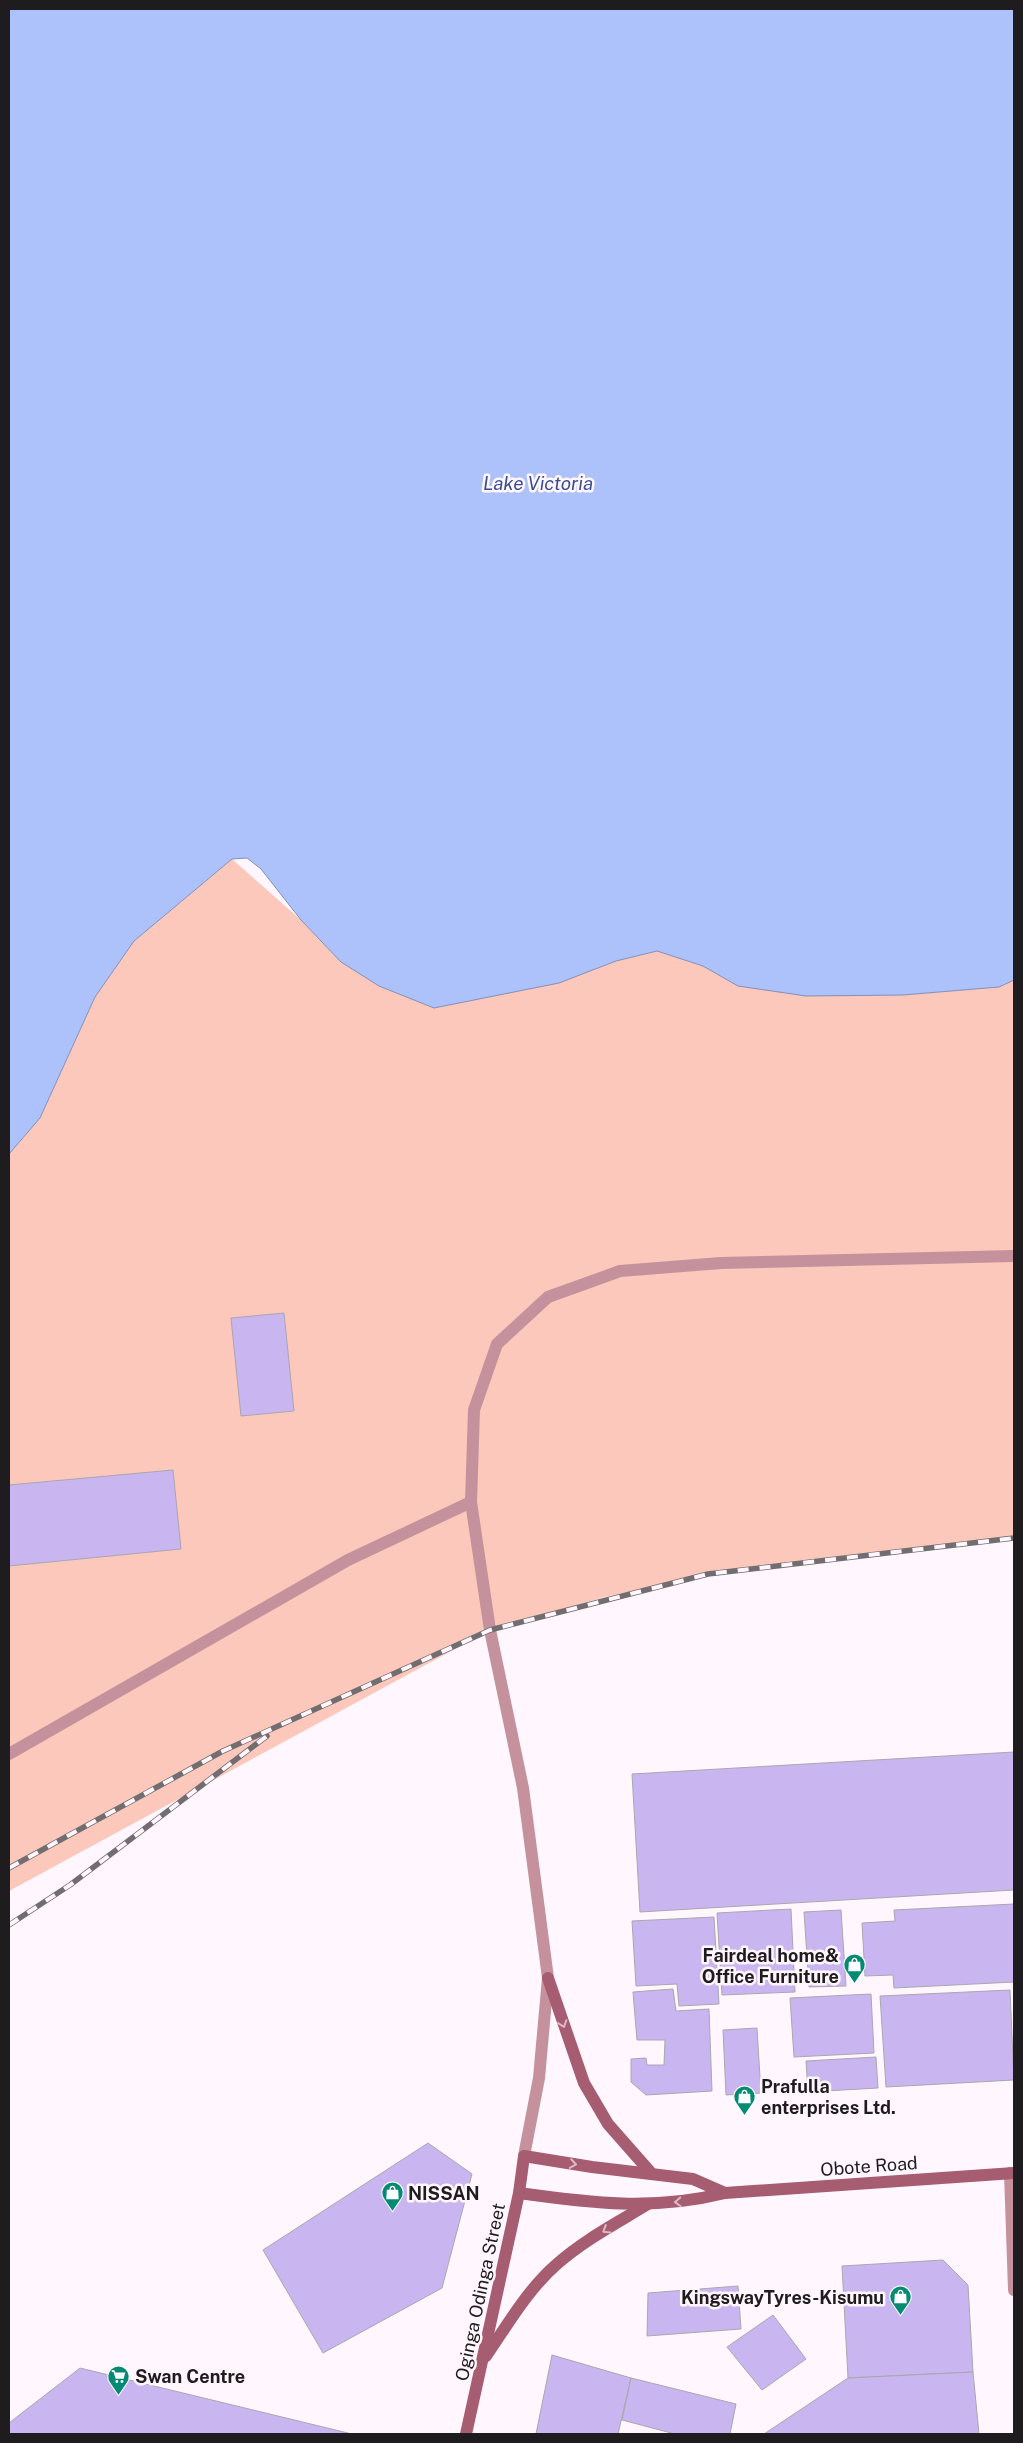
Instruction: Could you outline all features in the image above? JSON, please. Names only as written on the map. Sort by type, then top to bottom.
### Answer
[{"type":"main road","points":[[548,1978],[584,2083],[608,2124],[652,2174]]},
{"type":"main road","points":[[524,2156],[693,2178],[725,2193]]},
{"type":"main road","name":"Oginga Odinga Street","points":[[466,2434],[519,2193],[524,2156]]},
{"type":"main road","name":"Obote Road","points":[[519,2193],[589,2203],[648,2204],[690,2202],[725,2193],[1012,2173]]},
{"type":"main road","points":[[483,2361],[529,2293],[557,2264],[591,2239],[648,2204]]},
{"type":"street","points":[[524,2156],[540,2078],[548,1978],[523,1788],[490,1630],[471,1502],[474,1410],[497,1344],[548,1297],[620,1271],[721,1263],[1014,1256]]},
{"type":"street","points":[[9,1754],[348,1560],[471,1502]]},
{"type":"street","points":[[1012,2173],[1014,2290]]},
{"type":"shaded area","points":[[232,859],[301,920],[341,962],[616,961],[657,951],[703,966],[738,986],[1014,975],[1014,1538],[708,1574],[605,1597],[490,1630],[9,1891],[9,1154],[40,1118],[95,997],[134,941]]},
{"type":"water","name":"Lake Victoria","points":[[9,9],[1014,9],[1014,980],[999,987],[903,995],[806,996],[738,986],[703,966],[657,951],[616,961],[559,983],[434,1008],[379,986],[341,962],[301,920],[261,869],[247,858],[232,859],[134,941],[95,997],[40,1118],[9,1154]]},
{"type":"building","points":[[284,1313],[294,1411],[241,1416],[231,1318]]},
{"type":"building","points":[[173,1470],[181,1549],[9,1566],[9,1485]]},
{"type":"building","points":[[1014,1752],[1014,1890],[640,1912],[632,1774]]},
{"type":"building","points":[[1014,1904],[1014,1982],[894,1988],[893,1975],[865,1976],[862,1923],[895,1921],[894,1910]]},
{"type":"building","points":[[791,1909],[795,1992],[722,1995],[717,1913]]},
{"type":"building","points":[[841,1910],[846,1986],[809,1987],[804,1912]]},
{"type":"building","points":[[714,1917],[719,2004],[679,2006],[677,1984],[636,1986],[632,1921]]},
{"type":"building","points":[[673,1989],[676,2011],[709,2009],[712,2091],[646,2095],[631,2082],[631,2059],[646,2058],[647,2065],[664,2065],[665,2040],[637,2040],[633,1992]]},
{"type":"building","points":[[1010,1990],[1014,2080],[886,2087],[880,1996]]},
{"type":"building","points":[[871,1994],[874,2053],[794,2057],[790,1998]]},
{"type":"building","points":[[757,2028],[761,2093],[726,2095],[723,2030]]},
{"type":"building","points":[[876,2057],[878,2088],[808,2092],[806,2061]]},
{"type":"building","name":"NISSAN","points":[[428,2143],[472,2174],[442,2288],[323,2353],[263,2250]]},
{"type":"building","points":[[943,2260],[968,2285],[973,2372],[848,2378],[842,2266]]},
{"type":"building","points":[[738,2286],[741,2329],[647,2336],[648,2293]]},
{"type":"building","points":[[773,2315],[806,2359],[762,2390],[727,2347]]},
{"type":"building","points":[[552,2355],[631,2378],[618,2434],[536,2434]]},
{"type":"building","name":"Swan Centre","points":[[80,2368],[352,2434],[9,2434],[9,2423]]},
{"type":"building","points":[[973,2372],[979,2434],[764,2434],[848,2378]]},
{"type":"building","points":[[631,2378],[736,2404],[730,2434],[675,2434],[622,2420]]},
{"type":"railway","points":[[9,1868],[223,1751],[490,1630],[708,1574],[1014,1538]]},
{"type":"railway","points":[[9,1925],[70,1885],[267,1736]]},
{"type":"place","name":"Fairdeal home& Office Furniture","points":[[855,1984]]},
{"type":"place","name":"Prafulla enterprises Ltd.","points":[[745,2115]]},
{"type":"place","name":"NISSAN","points":[[392,2212]]},
{"type":"place","name":"KingswayTyres-Kisumu","points":[[900,2316]]},
{"type":"place","name":"Swan Centre","points":[[119,2395]]}]
